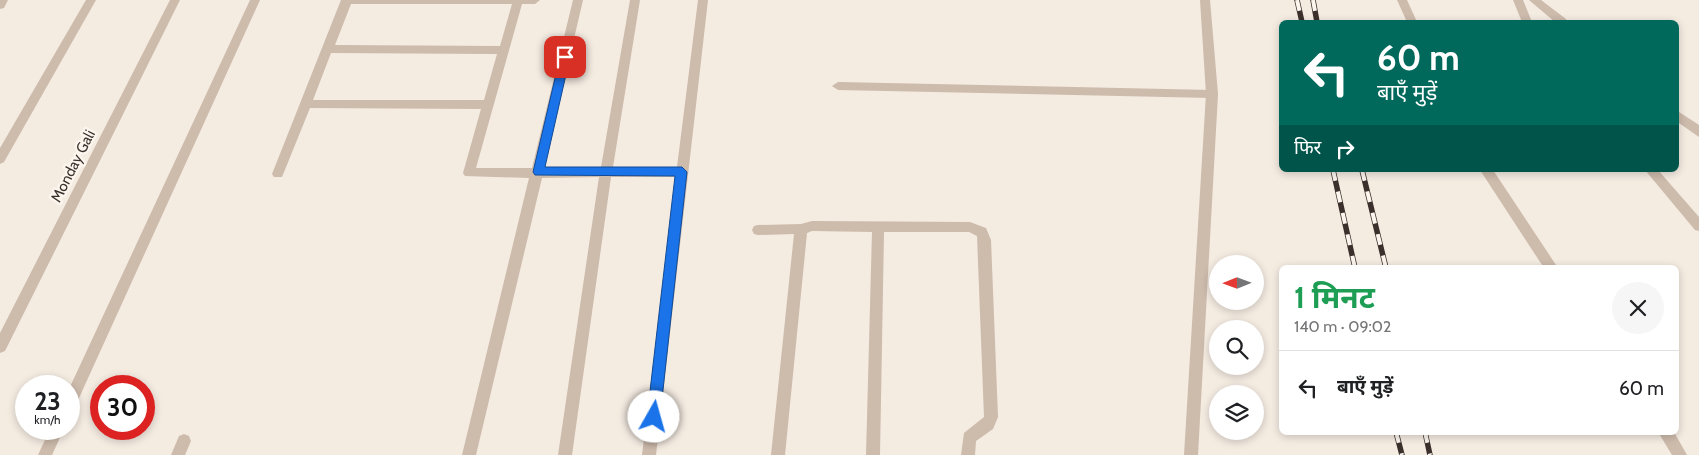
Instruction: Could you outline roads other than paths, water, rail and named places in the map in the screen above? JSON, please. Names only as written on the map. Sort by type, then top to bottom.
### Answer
[{"type":"street","points":[[0,5],[3,0]]},
{"type":"street","points":[[0,159],[91,0]]},
{"type":"street","name":"Monday Gali","points":[[0,348],[175,0]]},
{"type":"street","points":[[80,380],[255,0]]},
{"type":"street","points":[[278,174],[346,0],[535,0]]},
{"type":"street","points":[[518,0],[469,173],[682,172]]},
{"type":"street","points":[[469,455],[578,0]]},
{"type":"street","points":[[565,455],[606,172],[634,0]]},
{"type":"street","points":[[649,455],[703,0]]},
{"type":"street","points":[[1191,455],[1212,94],[1205,0]]},
{"type":"street","points":[[1402,0],[1411,20]]},
{"type":"street","points":[[1518,0],[1526,20]]},
{"type":"street","points":[[1534,0],[1559,20]]},
{"type":"street","points":[[327,49],[504,50]]},
{"type":"street","points":[[838,86],[1212,94]]},
{"type":"street","points":[[306,104],[488,105]]},
{"type":"street","points":[[1679,116],[1699,132]]},
{"type":"street","points":[[1487,172],[1550,265]]},
{"type":"street","points":[[1653,172],[1699,226]]},
{"type":"street","points":[[758,230],[801,229],[812,226],[878,226],[970,227],[982,232],[984,240],[991,417],[988,424],[969,438],[968,455]]},
{"type":"street","points":[[873,455],[878,226]]},
{"type":"street","points":[[778,455],[801,229]]},
{"type":"street","points":[[1666,435],[1680,455]]},
{"type":"street","points":[[45,455],[52,440]]},
{"type":"railway","points":[[1297,0],[1302,20]]},
{"type":"railway","points":[[1313,0],[1317,20]]},
{"type":"railway","points":[[1333,172],[1354,265]]},
{"type":"railway","points":[[1362,172],[1385,265]]},
{"type":"railway","points":[[1397,435],[1402,455]]},
{"type":"railway","points":[[1426,435],[1430,455]]}]
